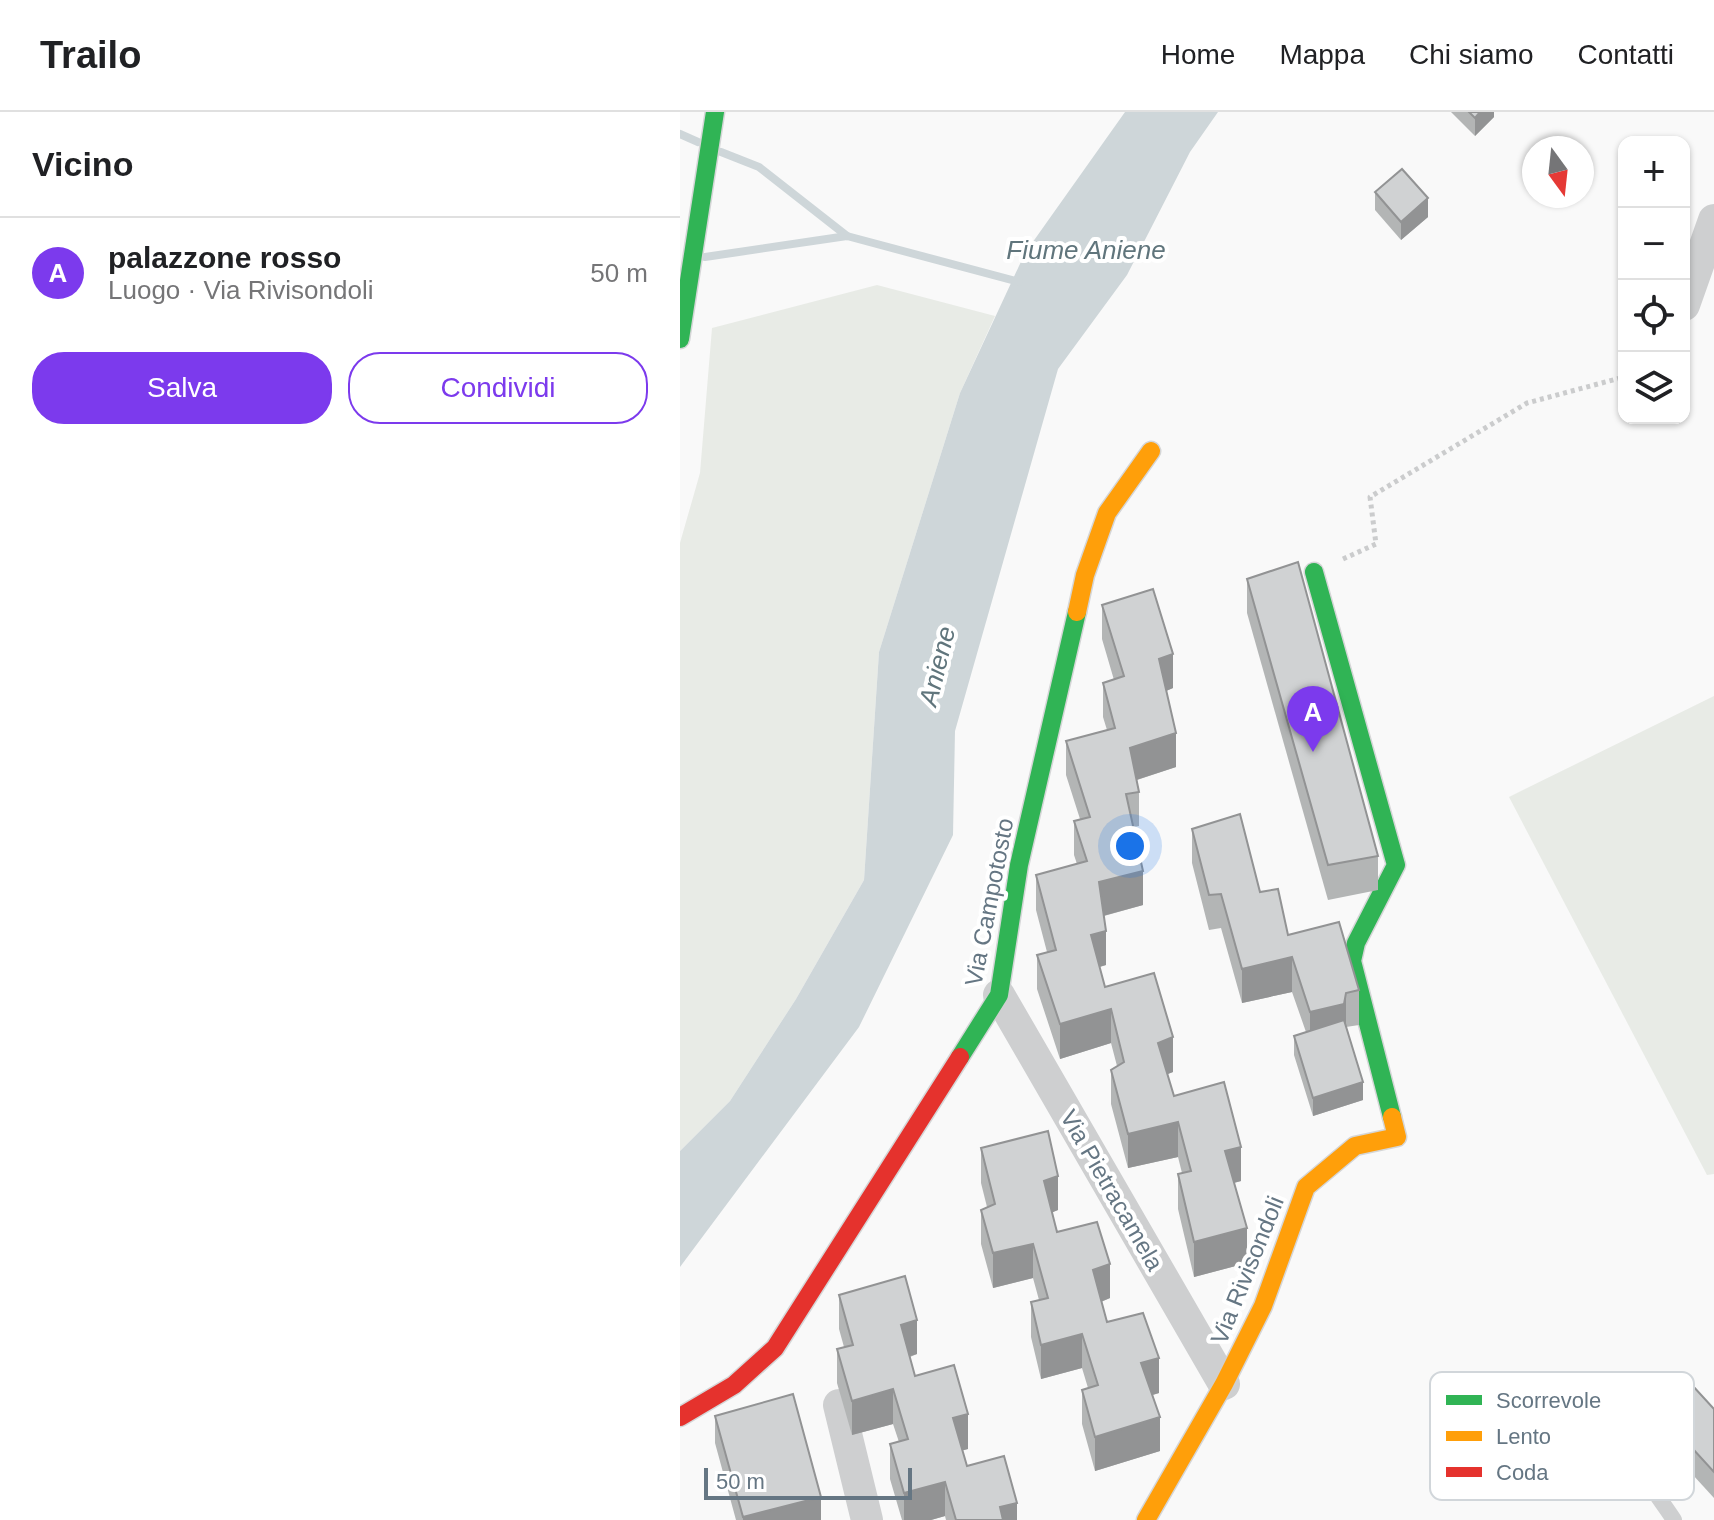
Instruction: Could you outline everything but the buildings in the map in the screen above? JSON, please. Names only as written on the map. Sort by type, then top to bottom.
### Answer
[{"type":"street","points":[[680,339],[715,112]]},
{"type":"street","points":[[1690,288],[1714,220]]},
{"type":"street","name":"Via Campotosto","points":[[680,1417],[734,1385],[775,1348],[999,995],[1019,865],[1085,575],[1107,513],[1151,451]]},
{"type":"street","name":"Via Rivisondoli","points":[[1146,1520],[1224,1384],[1263,1306],[1306,1187],[1355,1146],[1397,1137],[1352,961],[1356,943],[1396,865],[1314,572]]},
{"type":"street","name":"Via Pietracamela","points":[[999,995],[1224,1384]]},
{"type":"street","points":[[839,1405],[867,1520]]},
{"type":"lane","points":[[1661,1500],[1674,1520]]},
{"type":"path","points":[[1314,572],[1376,544],[1370,497],[1467,436],[1527,403],[1618,379]]},
{"type":"shaded area","points":[[877,285],[995,316],[960,393],[879,652],[864,880],[796,999],[730,1101],[680,1151],[680,543],[700,473],[712,328]]},
{"type":"shaded area","points":[[1714,696],[1714,1174],[1707,1175],[1509,797]]},
{"type":"water","name":"Fiume Aniene","points":[[1125,112],[1218,112],[1190,152],[1127,275],[1058,369],[955,731],[953,835],[859,1027],[680,1267],[680,1151],[730,1101],[796,999],[864,880],[879,652],[960,393],[1025,253]]},
{"type":"waterway","points":[[680,134],[698,142]]},
{"type":"waterway","points":[[721,152],[759,167],[847,236]]},
{"type":"waterway","points":[[705,257],[847,236],[1019,282]]},
{"type":"traffic: fast","points":[[680,339],[715,112]]},
{"type":"traffic: fast","points":[[1314,572],[1396,865],[1356,943],[1352,961],[1392,1117]]},
{"type":"traffic: fast","points":[[960,1057],[999,995],[1019,865],[1077,612]]},
{"type":"traffic: slow","points":[[1077,612],[1085,575],[1107,513],[1151,451]]},
{"type":"traffic: slow","points":[[1146,1520],[1224,1384],[1263,1306],[1306,1187],[1355,1146],[1397,1137],[1392,1117]]},
{"type":"traffic: jam","points":[[680,1417],[734,1385],[775,1348],[960,1057]]},
{"type":"place","name":"palazzone rosso","points":[[1313,752]]},
{"type":"water label","name":"Aniene","points":[[937,666]]}]
